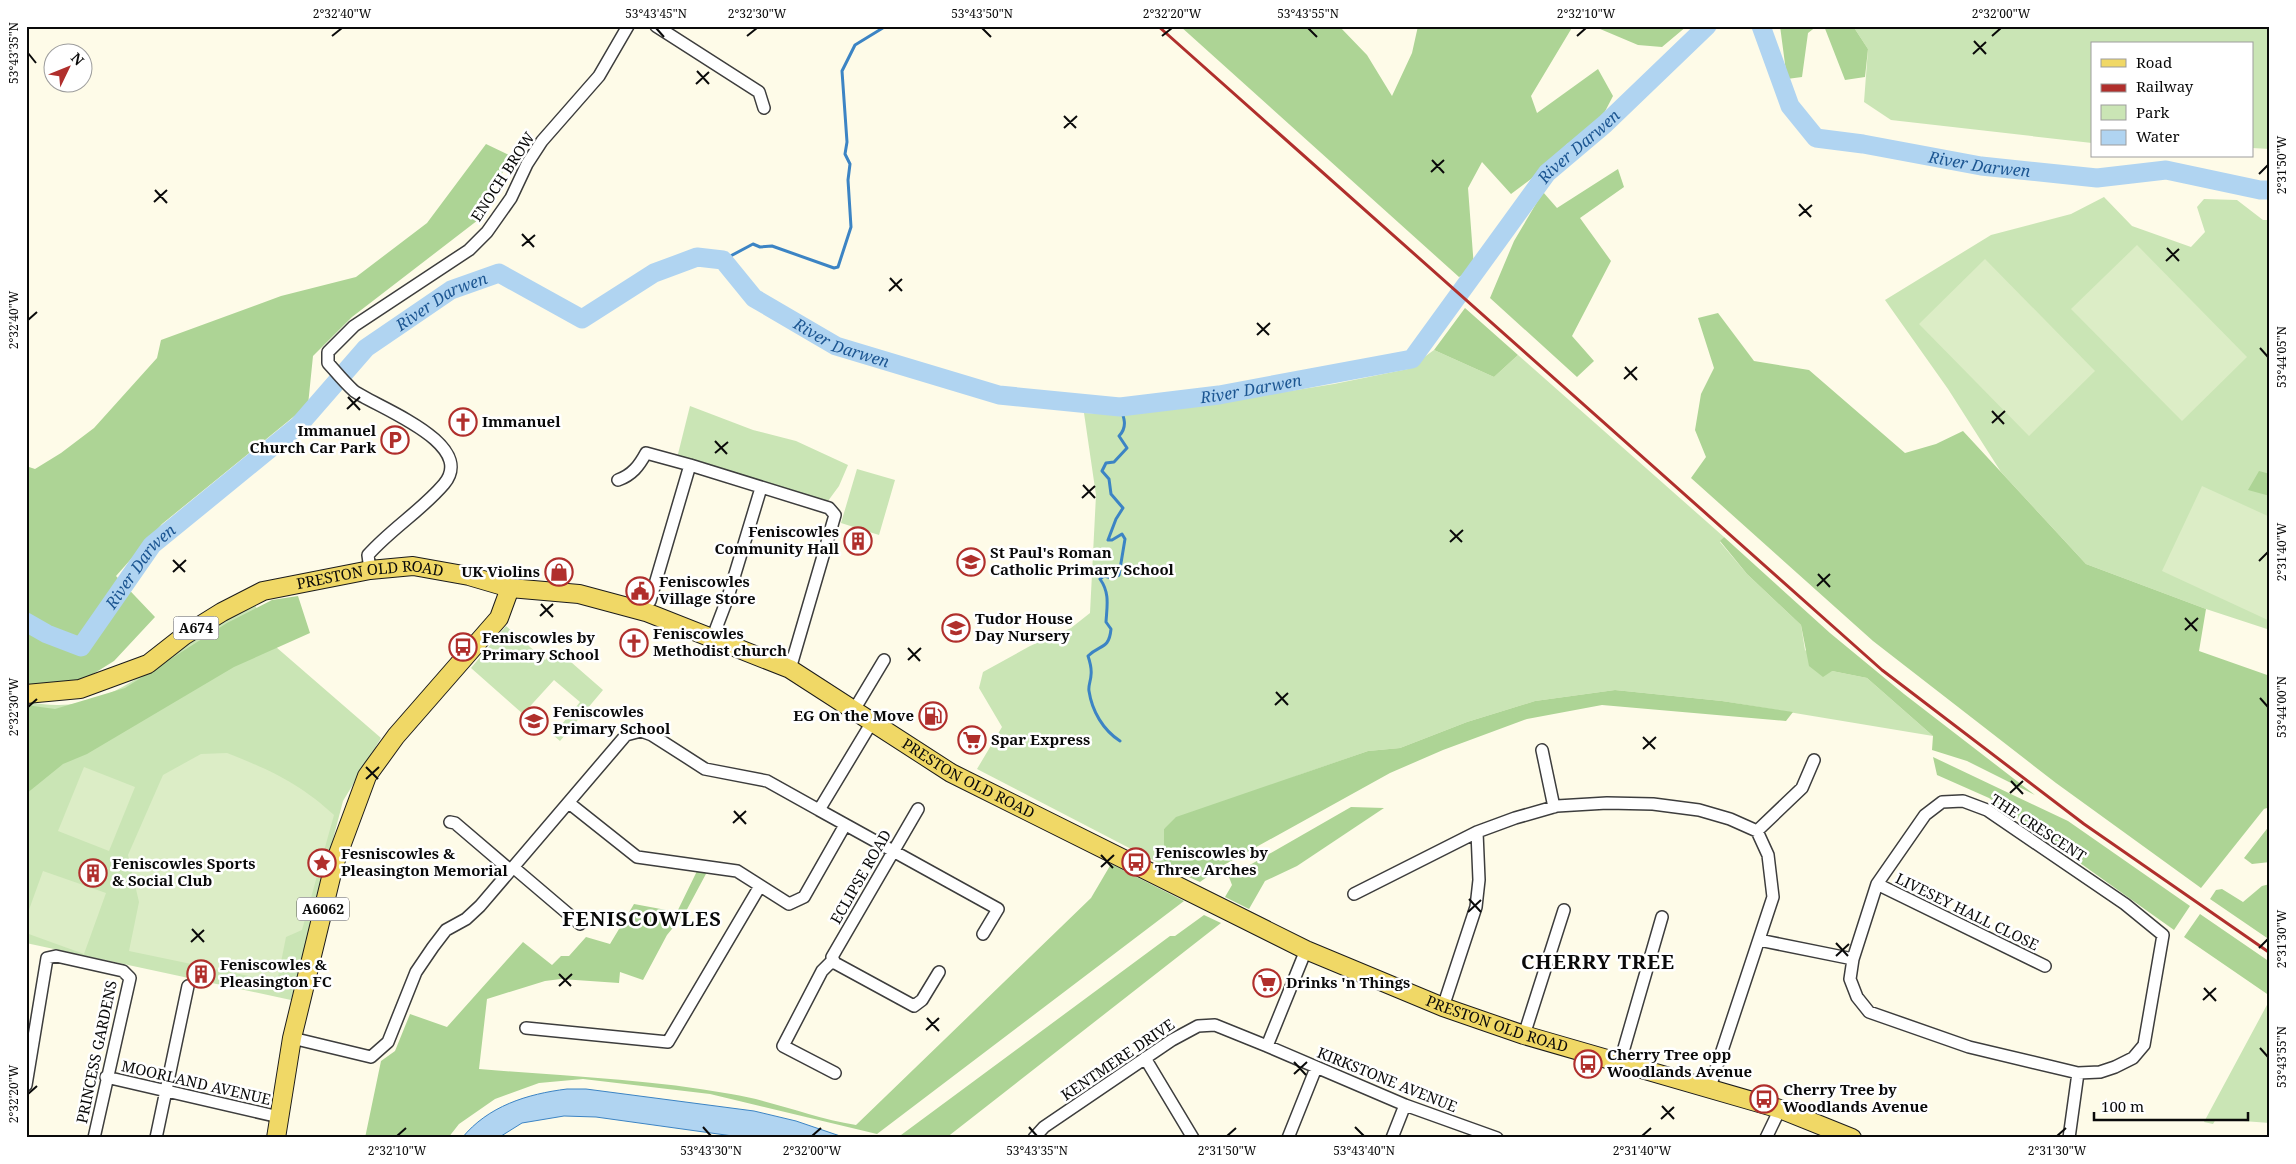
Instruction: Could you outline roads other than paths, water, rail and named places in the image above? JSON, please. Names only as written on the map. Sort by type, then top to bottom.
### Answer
[{"type":"main road","name":"PRESTON OLD ROAD","points":[[26,694],[80,689],[148,664],[185,635],[222,612],[263,591],[370,570],[413,566],[469,576],[510,588],[579,594],[646,612],[790,669],[951,773],[1306,950],[1443,1007],[1524,1035],[1710,1087],[1780,1109],[1852,1138]]},
{"type":"main road","name":"A6062","points":[[276,1138],[292,1038],[334,865],[367,776],[396,736],[499,618],[510,588]]},
{"type":"street","name":"ENOCH BROW","points":[[370,570],[368,555],[446,482],[450,465],[445,450],[432,436],[354,390],[328,357],[354,326],[469,250],[487,232],[511,198],[527,164],[542,142],[599,76],[628,26]]},
{"type":"street","points":[[656,26],[759,92],[764,108]]},
{"type":"street","points":[[618,480],[634,471],[640,465],[646,453],[829,508],[834,515],[790,669]]},
{"type":"street","points":[[650,601],[690,465]]},
{"type":"street","points":[[712,639],[728,597],[761,488]]},
{"type":"street","points":[[854,710],[884,660]]},
{"type":"street","points":[[819,810],[872,722]]},
{"type":"street","points":[[292,1038],[371,1057],[388,1042],[416,972],[446,930],[466,919],[480,906],[626,735],[641,731],[652,735],[705,769],[767,781],[998,909],[983,934]]},
{"type":"street","points":[[1542,750],[1554,807]]},
{"type":"street","points":[[1757,831],[1802,788],[1814,760]]},
{"type":"street","name":"THE CRESCENT","points":[[1963,801],[1987,810],[2125,904],[2163,935],[2144,1045],[2133,1058],[2115,1068],[2100,1072],[2078,1074],[1969,1047],[1870,1012],[1857,997],[1850,979],[1854,959],[1877,884],[1925,815],[1942,802],[1963,801]]},
{"type":"street","points":[[569,803],[637,857],[737,871],[789,904],[804,898],[846,825]]},
{"type":"street","points":[[1354,894],[1477,832],[1515,818],[1554,807],[1607,803],[1653,804],[1699,810],[1730,819],[1757,831],[1768,855],[1772,897],[1710,1087]]},
{"type":"street","name":"ECLIPSE ROAD","points":[[836,1073],[783,1046],[822,972],[833,960],[833,953],[918,809]]},
{"type":"street","points":[[450,822],[455,823],[580,924]]},
{"type":"street","points":[[1443,1007],[1476,907],[1479,880],[1477,832]]},
{"type":"street","name":"LIVESEY HALL CLOSE","points":[[1877,884],[2045,966]]},
{"type":"street","points":[[526,1028],[668,1042],[760,886]]},
{"type":"street","points":[[1524,1035],[1564,910]]},
{"type":"street","points":[[1620,1062],[1662,917]]},
{"type":"street","points":[[1759,940],[1854,959]]},
{"type":"street","points":[[1267,1046],[1306,950]]},
{"type":"street","name":"PRINCESS GARDENS","points":[[26,1084],[47,958],[56,956],[123,971],[130,978],[106,1077],[94,1138]]},
{"type":"street","points":[[833,960],[914,1006],[922,1000],[938,972]]},
{"type":"street","points":[[156,1138],[164,1090],[188,986]]},
{"type":"street","name":"KENTMERE DRIVE","points":[[1034,1138],[1044,1127],[1145,1058],[1198,1026],[1215,1025],[1267,1046]]},
{"type":"street","name":"KIRKSTONE AVENUE","points":[[1267,1046],[1405,1105],[1498,1138]]},
{"type":"street","points":[[1145,1058],[1193,1138]]},
{"type":"street","points":[[1288,1138],[1316,1068]]},
{"type":"street","points":[[2069,1138],[2078,1074]]},
{"type":"street","name":"MOORLAND AVENUE","points":[[106,1077],[279,1117]]},
{"type":"street","points":[[1392,1138],[1405,1105]]},
{"type":"street","points":[[1766,1138],[1780,1109]]},
{"type":"water","points":[[567,1089],[586,1089],[754,1111],[796,1121],[846,1138],[747,1138],[596,1117],[564,1116],[522,1123],[498,1138],[462,1138],[484,1118],[509,1103],[537,1094]]},
{"type":"waterway","points":[[723,260],[753,244],[760,247],[772,246],[834,268],[838,267],[851,227],[848,180],[850,164],[845,154],[847,142],[842,71],[855,45],[886,26]]},
{"type":"waterway","name":"River Darwen","points":[[26,622],[47,634],[81,647],[152,545],[299,425],[366,348],[451,290],[499,273],[582,319],[654,273],[697,257],[723,260],[754,298],[836,346],[999,395],[1120,407],[1219,395],[1412,359],[1547,173],[1605,124],[1707,26]]},
{"type":"waterway","name":"River Darwen","points":[[1761,26],[1790,106],[1816,138],[1863,144],[1981,166],[2097,178],[2166,170],[2260,190],[2270,190]]},
{"type":"waterway","points":[[1120,407],[1124,418],[1124,429],[1119,436],[1127,448],[1114,462],[1106,463],[1102,471],[1109,479],[1111,494],[1123,508],[1116,519],[1108,540],[1112,540],[1122,534],[1125,539],[1119,575],[1112,578],[1104,576],[1100,579],[1107,595],[1106,622],[1111,629],[1110,636],[1106,644],[1088,656],[1091,670],[1089,689],[1093,706],[1104,726],[1120,741]]},
{"type":"railway","points":[[1158,26],[1882,670],[2084,824],[2270,953]]},
{"type":"place","name":"Immanuel","points":[[463,422]]},
{"type":"place","name":"Immanuel Church Car Park","points":[[395,440]]},
{"type":"place","name":"Feniscowles Community Hall","points":[[858,541]]},
{"type":"place","name":"St Paul's Roman Catholic Primary School","points":[[971,562]]},
{"type":"place","name":"UK Violins","points":[[559,572]]},
{"type":"place","name":"Feniscowles Village Store","points":[[640,591]]},
{"type":"place","name":"Tudor House Day Nursery","points":[[956,628]]},
{"type":"place","name":"Feniscowles Methodist church","points":[[634,643]]},
{"type":"place","name":"Feniscowles by Primary School","points":[[463,647]]},
{"type":"place","name":"EG On the Move","points":[[933,716]]},
{"type":"place","name":"Feniscowles Primary School","points":[[534,721]]},
{"type":"place","name":"Spar Express","points":[[972,740]]},
{"type":"place","name":"Feniscowles by Three Arches","points":[[1136,862]]},
{"type":"place","name":"Fesniscowles & Pleasington Memorial","points":[[322,863]]},
{"type":"place","name":"Feniscowles Sports & Social Club","points":[[93,873]]},
{"type":"place","name":"Feniscowles & Pleasington FC","points":[[201,974]]},
{"type":"place","name":"Drinks 'n Things","points":[[1267,983]]},
{"type":"place","name":"Cherry Tree opp Woodlands Avenue","points":[[1588,1064]]},
{"type":"place","name":"Cherry Tree by Woodlands Avenue","points":[[1764,1099]]},
{"type":"district","name":"FENISCOWLES","points":[[642,919]]},
{"type":"district","name":"CHERRY TREE","points":[[1598,962]]}]
